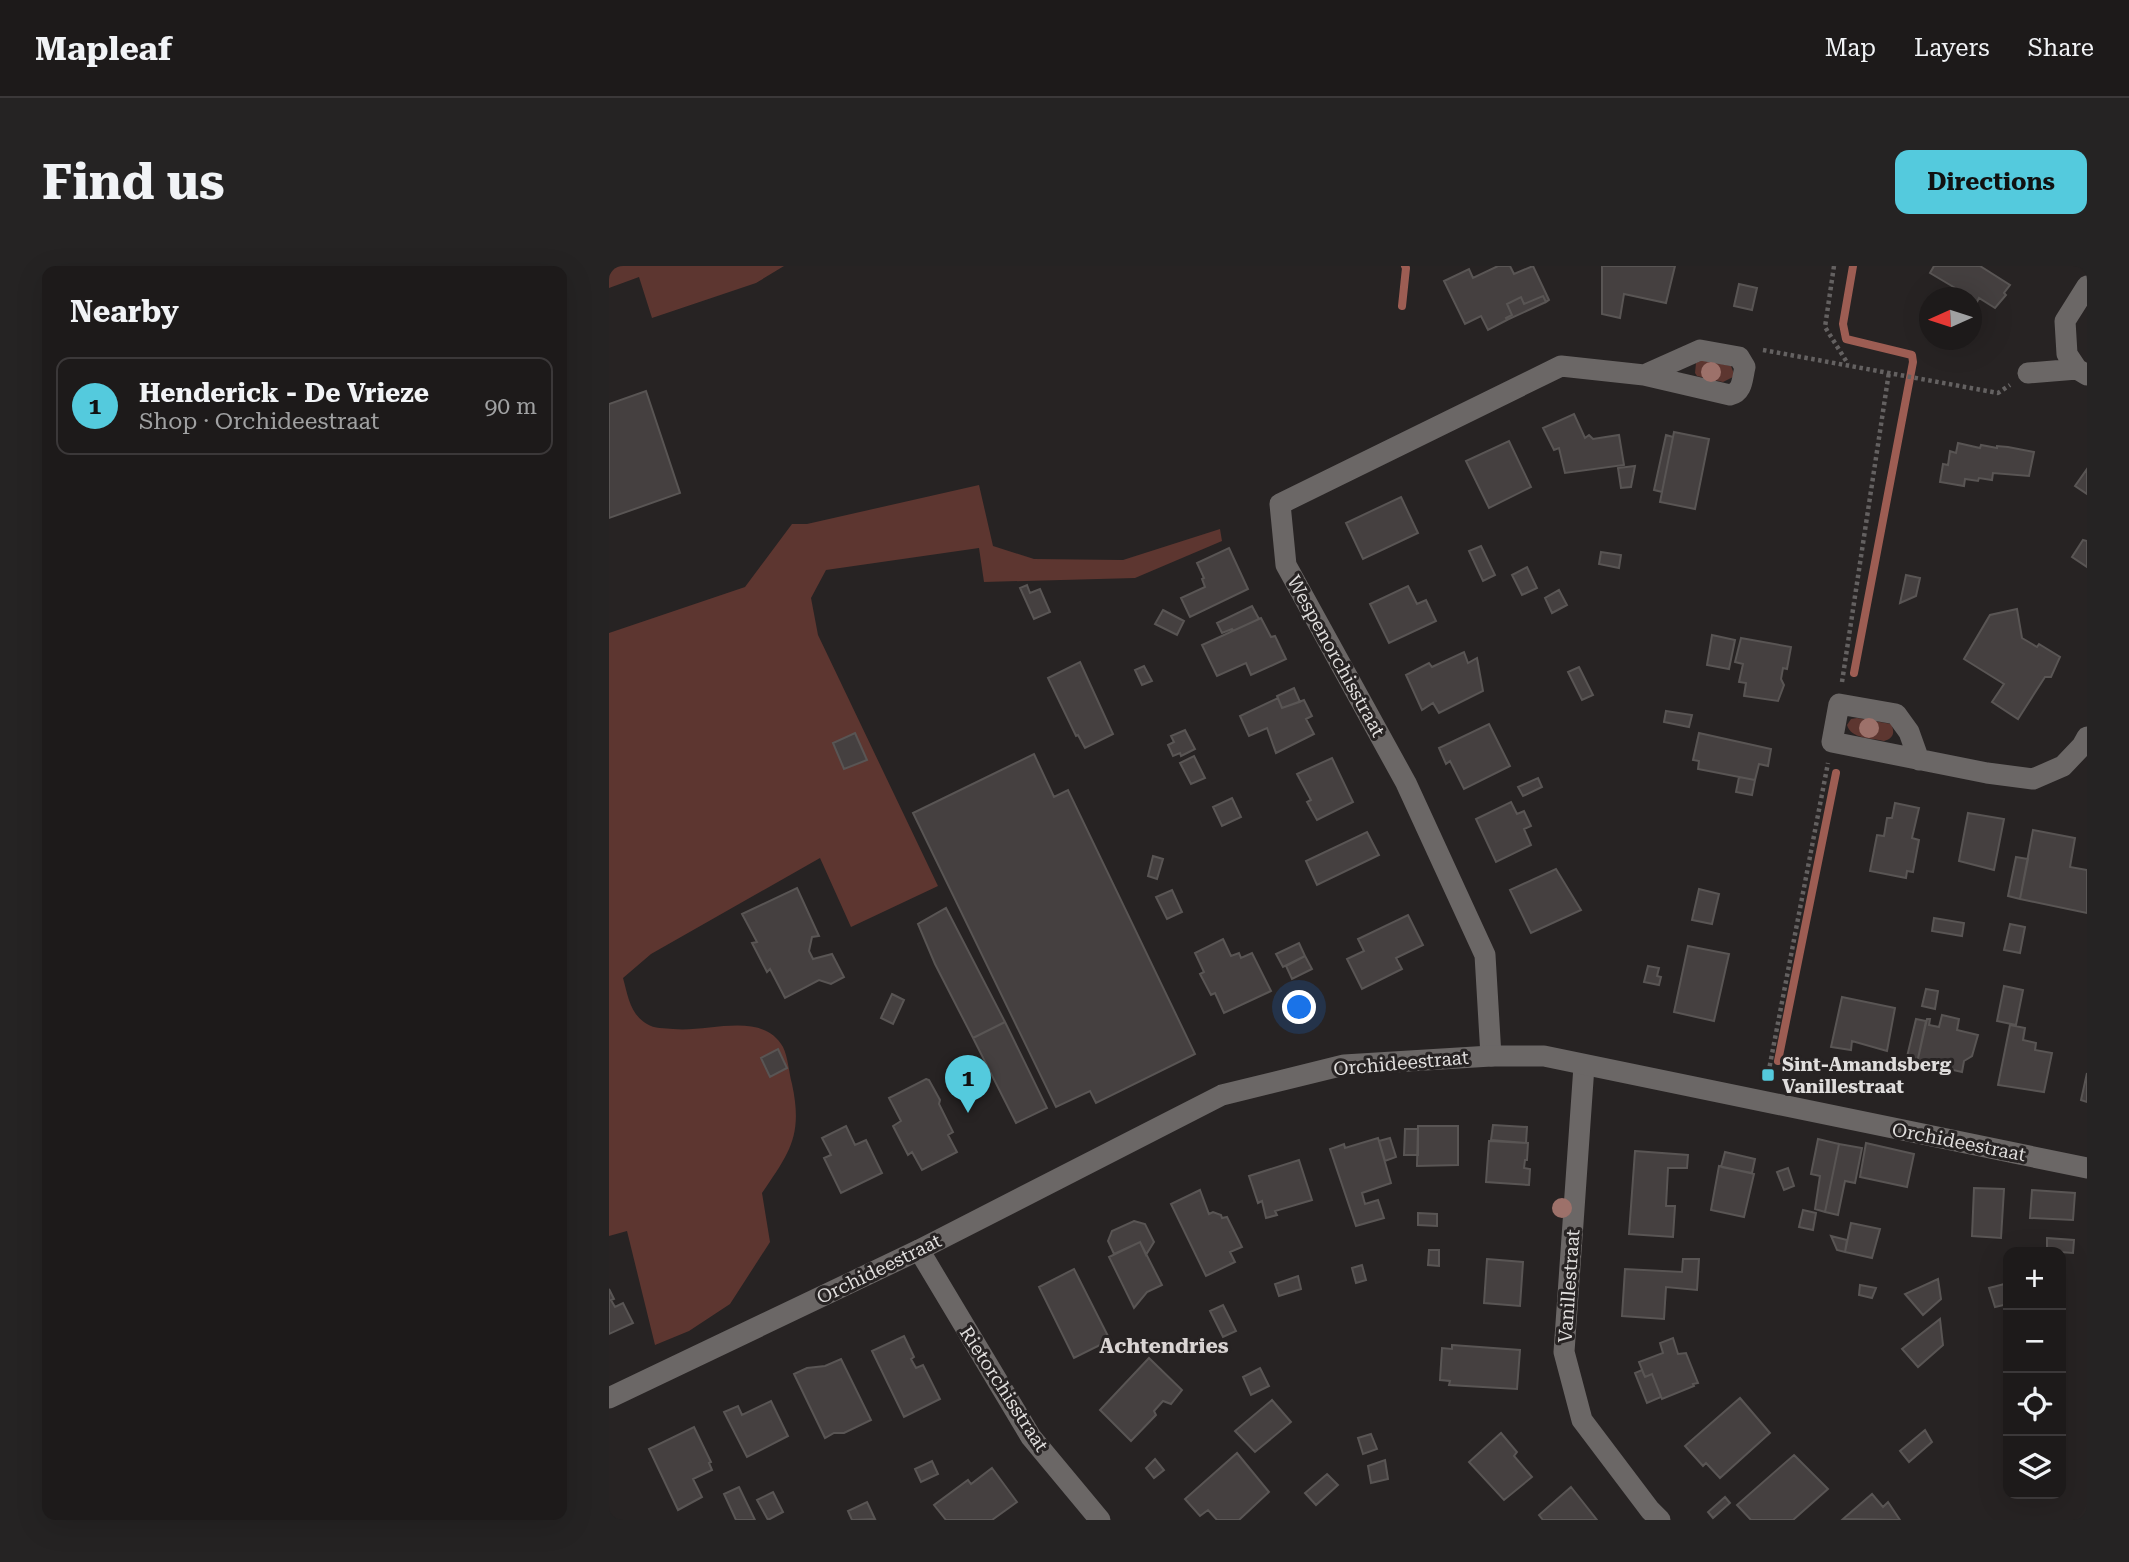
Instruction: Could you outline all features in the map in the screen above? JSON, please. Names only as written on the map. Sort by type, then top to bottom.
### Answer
[{"type":"street","points":[[2028,373],[2077,366],[2065,321],[2087,286]]},
{"type":"street","points":[[1644,375],[1700,350],[1739,357]]},
{"type":"street","name":"Wespenorchisstraat","points":[[1491,1056],[1485,955],[1405,783],[1286,565],[1280,504],[1561,366],[1644,375],[1730,395],[1741,389],[1745,367],[1739,357]]},
{"type":"street","points":[[1919,760],[1909,732],[1896,714],[1839,704],[1832,742],[1919,760],[1987,774],[2033,779],[2063,766],[2087,737]]},
{"type":"street","name":"Orchideestraat","points":[[609,1398],[919,1250],[1222,1094],[1344,1065],[1491,1056],[1544,1056],[2087,1168]]},
{"type":"street","name":"Vanillestraat","points":[[1584,1066],[1564,1352],[1582,1420],[1660,1520]]},
{"type":"street","name":"Rietorchisstraat","points":[[919,1250],[1031,1437],[1100,1520]]},
{"type":"path","points":[[1834,266],[1825,327],[1848,365]]},
{"type":"path","points":[[1739,357],[1765,350],[1998,393],[2028,373]]},
{"type":"path","points":[[1839,704],[1889,372]]},
{"type":"path","points":[[1763,1102],[1832,742]]},
{"type":"shaded area","points":[[609,266],[784,266],[756,283],[652,318],[639,277],[609,288]]},
{"type":"shaded area","points":[[1703,360],[1731,366],[1733,377],[1723,382],[1697,376],[1696,363]]},
{"type":"shaded area","points":[[979,485],[993,546],[1034,559],[1123,560],[1220,529],[1222,541],[1135,578],[984,582],[979,548],[826,570],[811,598],[818,635],[938,886],[851,927],[820,858],[651,954],[623,978],[633,1010],[650,1026],[687,1029],[748,1026],[762,1029],[774,1036],[785,1051],[795,1102],[796,1117],[792,1142],[762,1193],[770,1242],[730,1304],[689,1331],[655,1345],[627,1231],[609,1236],[609,633],[745,587],[792,524],[807,524]]},
{"type":"shaded area","points":[[1851,719],[1891,724],[1893,734],[1884,741],[1857,735],[1849,730],[1847,725]]},
{"type":"building","points":[[1498,266],[1510,266],[1514,274],[1533,266],[1549,300],[1546,302],[1543,296],[1524,304],[1521,297],[1507,304],[1512,315],[1506,318],[1507,320],[1488,330],[1481,316],[1465,324],[1444,281],[1469,269],[1473,278]]},
{"type":"building","points":[[1602,266],[1675,266],[1666,303],[1624,294],[1620,318],[1602,314]]},
{"type":"building","points":[[1934,266],[1980,266],[2010,285],[2004,293],[2006,295],[1995,308],[1982,300],[1982,287],[1954,287],[1930,273]]},
{"type":"building","points":[[1739,284],[1757,288],[1752,310],[1734,306]]},
{"type":"building","points":[[1543,296],[1546,302],[1507,320],[1506,318],[1512,315],[1507,304],[1521,297],[1524,304]]},
{"type":"building","points":[[646,391],[680,493],[609,518],[609,404]]},
{"type":"building","points":[[1574,414],[1585,438],[1589,435],[1593,439],[1619,435],[1624,465],[1565,473],[1559,448],[1554,450],[1543,428]]},
{"type":"building","points":[[1674,432],[1709,439],[1695,509],[1660,502]]},
{"type":"building","points":[[1666,435],[1673,437],[1662,492],[1654,490]]},
{"type":"building","points":[[1509,441],[1531,487],[1489,508],[1466,461]]},
{"type":"building","points":[[1958,443],[1980,448],[1981,445],[1997,446],[2034,452],[2029,476],[1993,473],[1992,480],[1965,479],[1964,486],[1940,482],[1943,464],[1948,465],[1950,451],[1956,453]]},
{"type":"building","points":[[1635,466],[1631,487],[1621,488],[1618,468]]},
{"type":"building","points":[[2087,469],[2087,494],[2075,486]]},
{"type":"building","points":[[1401,497],[1418,533],[1363,559],[1346,523]]},
{"type":"building","points":[[2083,540],[2087,541],[2087,567],[2072,557]]},
{"type":"building","points":[[1481,546],[1495,575],[1483,581],[1469,551]]},
{"type":"building","points":[[1229,548],[1248,589],[1190,617],[1181,598],[1205,587],[1197,563]]},
{"type":"building","points":[[1601,552],[1621,555],[1619,568],[1599,564]]},
{"type":"building","points":[[1527,567],[1537,588],[1522,595],[1512,575]]},
{"type":"building","points":[[1906,575],[1920,578],[1916,596],[1900,603]]},
{"type":"building","points":[[1027,585],[1030,593],[1040,589],[1050,612],[1034,619],[1020,588]]},
{"type":"building","points":[[1408,586],[1417,604],[1426,600],[1436,621],[1389,643],[1370,604]]},
{"type":"building","points":[[1559,590],[1567,605],[1552,613],[1545,598]]},
{"type":"building","points":[[1252,606],[1259,619],[1222,633],[1217,623]]},
{"type":"building","points":[[2017,609],[2022,638],[2037,647],[2039,644],[2060,657],[2051,677],[2045,677],[2018,719],[1992,702],[2004,684],[1964,659],[1990,615]]},
{"type":"building","points":[[1163,610],[1184,621],[1177,635],[1155,624]]},
{"type":"building","points":[[1261,618],[1271,637],[1275,636],[1286,659],[1251,675],[1246,663],[1217,676],[1202,645]]},
{"type":"building","points":[[1712,635],[1735,640],[1729,669],[1707,665]]},
{"type":"building","points":[[1741,638],[1791,647],[1787,669],[1783,668],[1781,679],[1784,685],[1778,701],[1744,696],[1746,683],[1739,682],[1743,664],[1735,662]]},
{"type":"building","points":[[1464,652],[1468,663],[1477,658],[1483,691],[1439,713],[1433,703],[1422,710],[1406,675],[1429,663],[1432,667]]},
{"type":"building","points":[[1080,662],[1113,734],[1085,748],[1078,735],[1076,736],[1048,678]]},
{"type":"building","points":[[1144,666],[1152,681],[1142,685],[1135,670]]},
{"type":"building","points":[[1579,667],[1593,695],[1582,700],[1568,672]]},
{"type":"building","points":[[1294,688],[1300,702],[1282,708],[1277,696]]},
{"type":"building","points":[[1278,698],[1282,708],[1304,700],[1312,716],[1306,719],[1314,734],[1276,753],[1267,728],[1249,736],[1240,716]]},
{"type":"building","points":[[1666,711],[1692,715],[1689,727],[1664,722]]},
{"type":"building","points":[[1489,724],[1510,766],[1464,789],[1450,761],[1446,764],[1439,748]]},
{"type":"building","points":[[1185,730],[1195,749],[1181,756],[1180,753],[1173,756],[1168,745],[1174,742],[1171,736]]},
{"type":"building","points":[[855,733],[867,760],[844,769],[833,743]]},
{"type":"building","points":[[1699,733],[1771,749],[1768,766],[1759,764],[1755,780],[1698,769],[1699,761],[1693,760]]},
{"type":"building","points":[[1034,754],[1054,797],[1068,790],[1195,1054],[1096,1103],[1090,1091],[1056,1107],[913,813]]},
{"type":"building","points":[[1194,756],[1205,778],[1191,784],[1180,763]]},
{"type":"building","points":[[1332,758],[1353,802],[1317,820],[1307,802],[1311,800],[1297,774]]},
{"type":"building","points":[[1739,777],[1755,780],[1752,795],[1736,792]]},
{"type":"building","points":[[1538,778],[1542,787],[1523,796],[1518,787]]},
{"type":"building","points":[[1232,798],[1241,817],[1222,826],[1213,807]]},
{"type":"building","points":[[1511,802],[1517,814],[1524,811],[1531,826],[1524,829],[1531,845],[1496,862],[1476,819]]},
{"type":"building","points":[[1895,803],[1919,808],[1912,838],[1919,840],[1913,872],[1907,871],[1906,878],[1870,871],[1877,835],[1884,836],[1887,818],[1892,818]]},
{"type":"building","points":[[1968,813],[2004,819],[1994,870],[1959,861]]},
{"type":"building","points":[[2033,830],[2075,838],[2070,867],[2087,870],[2087,913],[2020,899]]},
{"type":"building","points":[[1367,832],[1379,855],[1317,885],[1306,861]]},
{"type":"building","points":[[1153,856],[1163,859],[1157,879],[1148,876]]},
{"type":"building","points":[[2016,857],[2028,859],[2020,899],[2008,896]]},
{"type":"building","points":[[1556,869],[1581,910],[1531,933],[1510,890]]},
{"type":"building","points":[[797,888],[819,936],[812,937],[809,951],[813,959],[832,954],[844,977],[831,984],[819,980],[785,998],[752,943],[757,942],[742,914]]},
{"type":"building","points":[[1699,889],[1719,894],[1712,924],[1692,920]]},
{"type":"building","points":[[1172,890],[1182,912],[1167,919],[1156,897]]},
{"type":"building","points":[[946,908],[1005,1022],[973,1038],[918,924]]},
{"type":"building","points":[[1408,915],[1423,945],[1396,958],[1402,969],[1362,989],[1347,959],[1364,951],[1358,939]]},
{"type":"building","points":[[1934,918],[1964,923],[1962,936],[1932,931]]},
{"type":"building","points":[[2010,924],[2025,927],[2020,953],[2004,950]]},
{"type":"building","points":[[1223,939],[1231,956],[1239,953],[1241,958],[1252,953],[1271,991],[1224,1013],[1215,993],[1211,995],[1200,974],[1204,972],[1195,953]]},
{"type":"building","points":[[1299,943],[1305,956],[1283,967],[1276,954]]},
{"type":"building","points":[[1688,946],[1729,954],[1714,1021],[1674,1012]]},
{"type":"building","points":[[1305,956],[1312,969],[1292,979],[1286,966]]},
{"type":"building","points":[[1648,966],[1659,968],[1659,985],[1644,982]]},
{"type":"building","points":[[2004,986],[2023,990],[2016,1025],[1997,1021]]},
{"type":"building","points":[[1926,989],[1938,991],[1935,1009],[1922,1006]]},
{"type":"building","points":[[892,994],[904,1000],[893,1024],[881,1018]]},
{"type":"building","points":[[1842,997],[1895,1008],[1887,1051],[1852,1041],[1851,1050],[1831,1047]]},
{"type":"building","points":[[1942,1015],[1959,1019],[1957,1030],[1978,1035],[1972,1056],[1964,1061],[1962,1072],[1936,1066],[1935,1070],[1917,1063],[1927,1019],[1930,1019],[1929,1025],[1939,1027]]},
{"type":"building","points":[[1916,1019],[1926,1021],[1917,1063],[1906,1061]]},
{"type":"building","points":[[1005,1022],[1047,1108],[1016,1123],[973,1038]]},
{"type":"building","points":[[2010,1025],[2025,1028],[2023,1040],[2036,1043],[2035,1050],[2052,1053],[2044,1092],[1998,1085]]},
{"type":"building","points":[[778,1049],[787,1068],[770,1077],[761,1058]]},
{"type":"building","points":[[2087,1073],[2087,1102],[2081,1100]]},
{"type":"building","points":[[926,1079],[940,1100],[939,1104],[953,1132],[948,1135],[957,1152],[922,1170],[912,1152],[908,1155],[893,1126],[901,1121],[889,1098]]},
{"type":"building","points":[[1493,1125],[1527,1127],[1526,1143],[1491,1140]]},
{"type":"building","points":[[846,1126],[855,1145],[866,1140],[882,1173],[841,1193],[824,1158],[831,1155],[822,1138]]},
{"type":"building","points":[[1418,1126],[1458,1126],[1458,1165],[1417,1166]]},
{"type":"building","points":[[1405,1129],[1418,1129],[1418,1155],[1404,1155]]},
{"type":"building","points":[[1378,1138],[1391,1183],[1362,1193],[1365,1204],[1378,1200],[1384,1218],[1356,1226],[1330,1149],[1344,1144],[1345,1148]]},
{"type":"building","points":[[1390,1138],[1396,1157],[1385,1161],[1379,1141]]},
{"type":"building","points":[[1818,1139],[1839,1144],[1825,1212],[1815,1209],[1820,1176],[1811,1174]]},
{"type":"building","points":[[1489,1141],[1528,1143],[1524,1168],[1530,1169],[1529,1185],[1486,1182]]},
{"type":"building","points":[[1866,1143],[1914,1154],[1907,1187],[1860,1177]]},
{"type":"building","points":[[1839,1144],[1862,1148],[1855,1183],[1845,1181],[1838,1215],[1825,1212]]},
{"type":"building","points":[[1635,1151],[1688,1155],[1687,1168],[1668,1168],[1666,1206],[1675,1206],[1673,1237],[1629,1234]]},
{"type":"building","points":[[1725,1152],[1755,1159],[1752,1173],[1721,1167]]},
{"type":"building","points":[[1299,1160],[1312,1200],[1275,1211],[1277,1215],[1266,1218],[1262,1201],[1258,1203],[1249,1176]]},
{"type":"building","points":[[1719,1166],[1754,1174],[1744,1217],[1711,1210]]},
{"type":"building","points":[[1788,1168],[1794,1186],[1784,1190],[1777,1172]]},
{"type":"building","points":[[1974,1188],[2004,1189],[2001,1238],[1972,1236]]},
{"type":"building","points":[[1200,1190],[1209,1214],[1213,1212],[1222,1218],[1227,1217],[1242,1247],[1230,1252],[1235,1262],[1206,1276],[1171,1204]]},
{"type":"building","points":[[2032,1190],[2075,1193],[2073,1220],[2030,1218]]},
{"type":"building","points":[[1803,1210],[1816,1213],[1813,1230],[1799,1227]]},
{"type":"building","points":[[1418,1213],[1437,1214],[1437,1226],[1418,1225]]},
{"type":"building","points":[[1134,1221],[1145,1224],[1154,1242],[1146,1255],[1140,1242],[1114,1254],[1108,1241],[1112,1231]]},
{"type":"building","points":[[1851,1223],[1880,1229],[1872,1258],[1845,1252]]},
{"type":"building","points":[[1831,1236],[1847,1240],[1845,1252],[1837,1250]]},
{"type":"building","points":[[2047,1238],[2074,1240],[2073,1253],[2066,1252],[2066,1247],[2047,1247]]},
{"type":"building","points":[[1140,1242],[1162,1285],[1147,1292],[1134,1308],[1109,1257]]},
{"type":"building","points":[[1429,1250],[1439,1250],[1439,1266],[1428,1265]]},
{"type":"building","points":[[1487,1259],[1523,1262],[1520,1306],[1484,1303]]},
{"type":"building","points":[[1683,1259],[1699,1259],[1697,1290],[1666,1287],[1664,1319],[1622,1316],[1625,1269],[1682,1272]]},
{"type":"building","points":[[1362,1265],[1366,1280],[1356,1283],[1352,1268]]},
{"type":"building","points":[[1074,1269],[1110,1340],[1074,1358],[1039,1287]]},
{"type":"building","points":[[1298,1276],[1301,1289],[1279,1296],[1275,1284]]},
{"type":"building","points":[[1938,1279],[1941,1299],[1923,1315],[1905,1294]]},
{"type":"building","points":[[2003,1284],[2003,1305],[1995,1307],[1989,1288]]},
{"type":"building","points":[[1860,1285],[1876,1288],[1872,1298],[1859,1295]]},
{"type":"building","points":[[609,1289],[615,1307],[623,1303],[633,1323],[609,1334]]},
{"type":"building","points":[[1223,1305],[1236,1331],[1223,1337],[1210,1311]]},
{"type":"building","points":[[1940,1319],[1943,1345],[1918,1367],[1902,1349]]},
{"type":"building","points":[[904,1336],[916,1368],[923,1365],[940,1399],[904,1417],[872,1351]]},
{"type":"building","points":[[1673,1338],[1678,1354],[1686,1353],[1698,1383],[1662,1399],[1652,1374],[1645,1377],[1639,1362],[1663,1353],[1660,1343]]},
{"type":"building","points":[[1452,1345],[1520,1350],[1517,1389],[1449,1385],[1450,1381],[1440,1380],[1442,1348],[1452,1349]]},
{"type":"building","points":[[1149,1358],[1182,1390],[1171,1404],[1163,1401],[1154,1411],[1156,1415],[1131,1441],[1100,1410]]},
{"type":"building","points":[[841,1359],[871,1420],[844,1433],[834,1433],[825,1438],[794,1374]]},
{"type":"building","points":[[1260,1368],[1269,1386],[1251,1395],[1243,1377]]},
{"type":"building","points":[[1642,1370],[1645,1377],[1652,1374],[1661,1397],[1647,1403],[1635,1373]]},
{"type":"building","points":[[1740,1398],[1770,1433],[1720,1478],[1706,1463],[1703,1466],[1685,1446]]},
{"type":"building","points":[[1272,1400],[1291,1422],[1255,1452],[1235,1431]]},
{"type":"building","points":[[771,1401],[788,1436],[747,1457],[724,1412],[738,1406],[742,1415]]},
{"type":"building","points":[[694,1427],[711,1462],[709,1463],[712,1470],[693,1479],[702,1497],[678,1510],[649,1449]]},
{"type":"building","points":[[1925,1430],[1932,1442],[1909,1462],[1900,1451]]},
{"type":"building","points":[[1501,1433],[1517,1452],[1514,1456],[1532,1477],[1504,1500],[1469,1462]]},
{"type":"building","points":[[1371,1434],[1377,1449],[1363,1454],[1358,1438]]},
{"type":"building","points":[[1237,1453],[1269,1492],[1239,1520],[1217,1520],[1208,1510],[1200,1516],[1185,1499]]},
{"type":"building","points":[[1794,1455],[1828,1489],[1793,1520],[1751,1520],[1737,1505]]},
{"type":"building","points":[[1155,1459],[1164,1470],[1154,1478],[1146,1468]]},
{"type":"building","points":[[1385,1460],[1388,1479],[1371,1483],[1368,1466]]},
{"type":"building","points":[[932,1461],[938,1474],[921,1482],[915,1469]]},
{"type":"building","points":[[992,1468],[1017,1502],[992,1520],[946,1520],[934,1505],[968,1480],[971,1484]]},
{"type":"building","points":[[1327,1474],[1338,1485],[1316,1505],[1305,1493]]},
{"type":"building","points":[[739,1487],[755,1520],[736,1520],[724,1494]]},
{"type":"building","points":[[1571,1487],[1597,1520],[1543,1520],[1539,1515]]},
{"type":"building","points":[[773,1492],[783,1512],[768,1520],[757,1500]]},
{"type":"building","points":[[1872,1494],[1883,1507],[1888,1502],[1900,1520],[1843,1519]]},
{"type":"building","points":[[1725,1497],[1730,1503],[1713,1518],[1708,1512]]},
{"type":"building","points":[[867,1502],[875,1519],[852,1520],[848,1511]]},
{"type":"waterway","points":[[1402,306],[1405,266]]},
{"type":"waterway","points":[[1853,266],[1843,324],[1846,339],[1912,355],[1913,362],[1854,673]]},
{"type":"waterway","points":[[1778,1061],[1836,773]]},
{"type":"place","name":"Sint-Amandsberg Vanillestraat","points":[[1768,1075]]},
{"type":"place","name":"Henderick - De Vrieze","points":[[968,1113]]},
{"type":"district","name":"Achtendries","points":[[1164,1346]]}]
